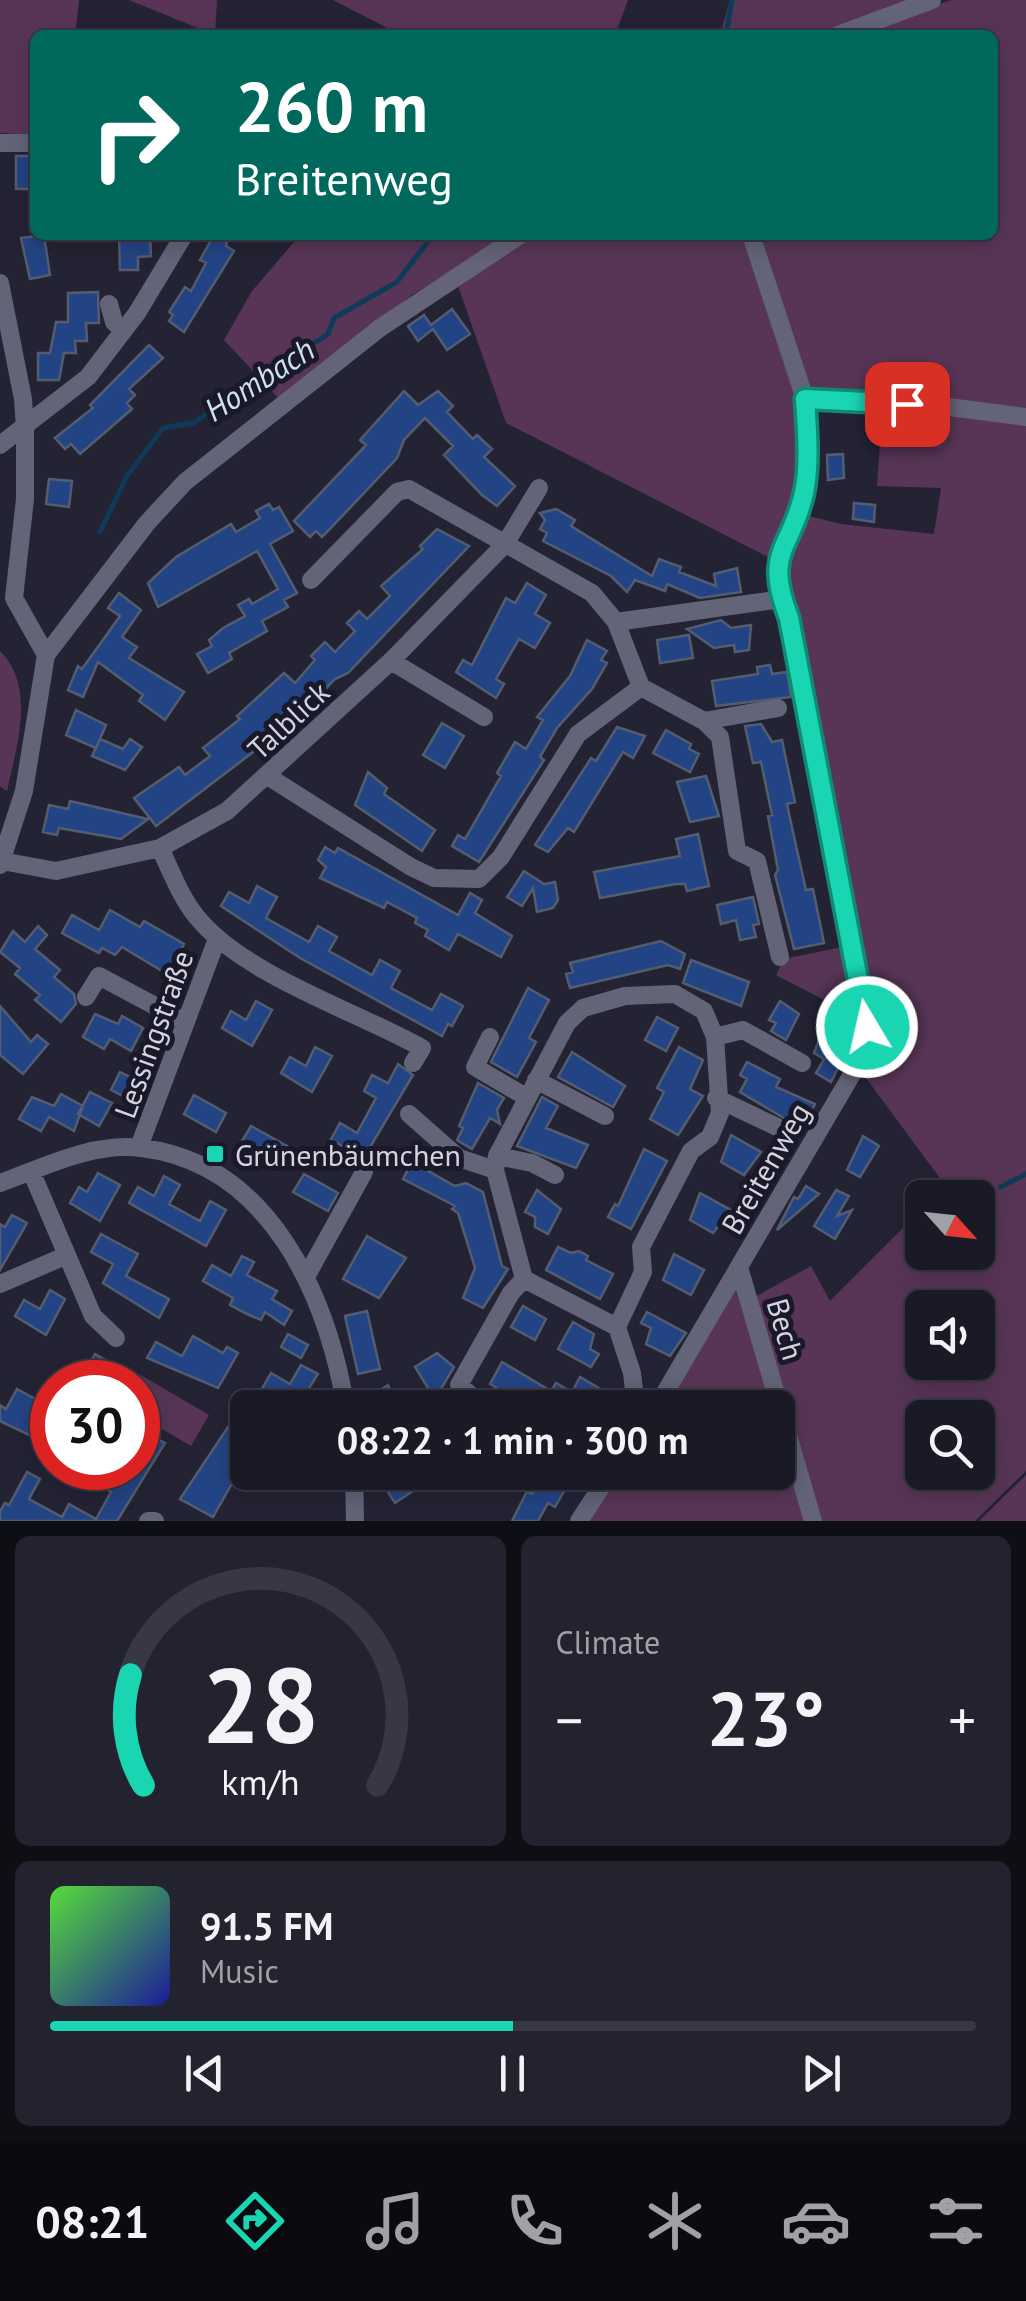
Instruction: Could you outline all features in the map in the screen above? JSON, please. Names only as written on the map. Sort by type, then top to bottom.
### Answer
[{"type":"street","points":[[851,30],[932,0]]},
{"type":"street","points":[[0,144],[30,143]]},
{"type":"street","points":[[0,445],[88,377],[123,331],[181,240]]},
{"type":"street","points":[[1,863],[24,791],[46,655],[80,609],[185,482],[380,328],[512,240]]},
{"type":"street","name":"Breitenweg","points":[[667,1390],[858,1064],[867,1027],[777,560],[804,494],[805,399],[752,240]]},
{"type":"street","points":[[0,283],[23,399],[25,499],[14,598],[46,655]]},
{"type":"street","points":[[110,304],[114,322],[123,331]]},
{"type":"street","points":[[805,399],[941,406],[1026,417]]},
{"type":"street","name":"Talblick","points":[[1,863],[56,870],[160,848],[227,811],[269,777],[392,661],[505,544],[539,488]]},
{"type":"street","points":[[311,580],[397,492],[409,489],[592,593],[616,622],[640,687],[704,721],[720,737],[737,851],[757,861],[780,957]]},
{"type":"street","points":[[616,622],[782,599]]},
{"type":"street","points":[[392,661],[484,717]]},
{"type":"street","points":[[269,777],[422,873],[434,878],[479,879],[502,857],[578,734],[640,687]]},
{"type":"street","points":[[704,721],[778,708]]},
{"type":"street","points":[[160,848],[185,902],[217,939],[340,1010],[366,1016],[422,1048],[413,1063]]},
{"type":"street","name":"Lessingstraße","points":[[140,1147],[217,939]]},
{"type":"street","points":[[86,997],[99,976],[185,1022]]},
{"type":"street","points":[[616,1328],[643,1272],[642,1247],[650,1230],[691,1152],[710,1136],[720,1113],[716,1098],[716,1037],[704,1011],[675,994],[626,996],[583,1008],[567,1023],[496,1163],[524,1279],[616,1328],[634,1390]]},
{"type":"street","points":[[716,1037],[743,1030],[802,1063]]},
{"type":"street","points":[[490,1038],[475,1067],[526,1098]]},
{"type":"street","points":[[536,1080],[605,1116]]},
{"type":"street","points":[[716,1098],[777,1127]]},
{"type":"street","points":[[409,1114],[458,1158],[532,1163],[555,1175]]},
{"type":"street","points":[[0,1183],[82,1152],[140,1147],[206,1169],[242,1192],[272,1222],[306,1275],[330,1339],[342,1390]]},
{"type":"street","points":[[31,1172],[93,1316],[116,1338]]},
{"type":"street","points":[[306,1275],[364,1172]]},
{"type":"street","points":[[0,1284],[65,1256]]},
{"type":"street","name":"Bech","points":[[740,1267],[813,1521]]},
{"type":"street","points":[[465,1390],[459,1385],[511,1293],[524,1279]]},
{"type":"street","points":[[354,1490],[355,1521]]},
{"type":"street","points":[[579,1521],[599,1490]]},
{"type":"shaded area","points":[[0,0],[79,0],[76,30],[30,30],[30,135],[0,133]]},
{"type":"shaded area","points":[[129,0],[217,0],[215,30],[203,30]]},
{"type":"shaded area","points":[[333,0],[628,0],[617,30],[391,30]]},
{"type":"shaded area","points":[[730,0],[917,0],[831,30],[721,30]]},
{"type":"shaded area","points":[[951,0],[1026,0],[1026,1471],[975,1521],[815,1521],[795,1449],[795,1390],[779,1390],[753,1298],[811,1266],[830,1301],[905,1226],[905,1270],[995,1270],[995,1180],[941,1180],[860,1070],[869,1051],[780,562],[800,514],[841,524],[934,534],[941,488],[877,486],[883,401],[810,393],[756,240],[998,240],[998,30],[864,30]]},
{"type":"shaded area","points":[[296,240],[501,240],[412,295],[279,399],[224,340],[252,291]]},
{"type":"shaded area","points":[[524,240],[745,240],[803,401],[790,508],[770,558],[506,423],[456,280]]},
{"type":"shaded area","points":[[0,651],[18,681],[21,699],[19,736],[7,791],[0,786]]},
{"type":"shaded area","points":[[847,946],[859,1018],[776,975],[784,959]]},
{"type":"shaded area","points":[[740,1280],[772,1390],[674,1390]]},
{"type":"shaded area","points":[[160,1386],[209,1415],[191,1446],[160,1428]]},
{"type":"shaded area","points":[[795,1471],[809,1521],[586,1521],[610,1490],[795,1490]]},
{"type":"shaded area","points":[[1026,1475],[1026,1521],[979,1521]]},
{"type":"building","points":[[16,156],[30,156],[30,189],[16,189]]},
{"type":"building","points":[[21,238],[45,240],[50,275],[30,279]]},
{"type":"building","points":[[119,240],[150,240],[151,256],[138,257],[138,270],[120,270]]},
{"type":"building","points":[[211,240],[227,240],[226,246],[234,251],[184,332],[169,321],[173,315],[169,312],[185,287],[191,291],[206,263],[200,260]]},
{"type":"building","points":[[98,292],[99,323],[86,323],[87,341],[75,341],[76,353],[64,353],[59,380],[38,380],[38,353],[50,353],[56,322],[68,322],[68,293]]},
{"type":"building","points":[[452,309],[470,334],[447,350],[433,329],[418,341],[408,326],[424,315],[431,325]]},
{"type":"building","points":[[149,345],[163,358],[129,389],[135,395],[127,403],[132,409],[80,454],[71,444],[65,449],[55,438],[93,408],[90,405]]},
{"type":"building","points":[[404,391],[418,405],[438,391],[453,406],[447,412],[473,439],[477,435],[492,449],[484,457],[515,486],[497,506],[482,495],[444,455],[453,446],[425,418],[404,440],[397,458],[329,530],[322,537],[316,531],[310,537],[294,521],[366,445],[360,440]]},
{"type":"building","points":[[843,454],[844,478],[828,480],[827,455]]},
{"type":"building","points":[[49,479],[72,481],[69,507],[46,504]]},
{"type":"building","points":[[854,503],[875,505],[874,522],[853,519]]},
{"type":"building","points":[[269,504],[273,510],[279,507],[293,531],[270,544],[297,593],[284,600],[288,607],[262,621],[267,631],[229,653],[232,659],[208,673],[197,654],[212,646],[209,640],[223,628],[245,616],[238,605],[249,599],[252,604],[278,589],[257,551],[158,607],[148,583],[176,557],[231,524],[236,532],[260,518],[256,511]]},
{"type":"building","points":[[556,509],[575,520],[571,526],[652,576],[659,559],[681,567],[679,572],[716,586],[714,574],[737,568],[741,592],[700,598],[667,584],[665,591],[635,580],[627,592],[611,576],[543,541],[547,533],[540,529],[545,520],[540,513]]},
{"type":"building","points":[[437,529],[469,546],[348,673],[335,679],[314,701],[310,697],[273,737],[156,826],[134,798],[179,767],[185,775],[210,756],[203,748],[240,719],[237,716],[284,673],[295,683],[315,660],[311,656],[325,642],[335,652],[355,631],[347,623],[359,611],[367,619],[390,596],[381,586],[423,549],[420,546]]},
{"type":"building","points":[[527,583],[546,595],[535,614],[550,623],[535,648],[519,639],[496,679],[504,684],[496,698],[456,672],[463,660],[472,665],[506,598],[515,603]]},
{"type":"building","points":[[119,593],[141,610],[122,637],[137,647],[129,658],[184,692],[165,720],[139,701],[143,695],[98,662],[83,697],[68,690],[78,666],[82,669],[120,616],[108,608]]},
{"type":"building","points":[[721,620],[731,628],[751,625],[749,650],[735,652],[734,645],[714,648],[687,629]]},
{"type":"building","points":[[689,635],[693,658],[660,663],[657,640]]},
{"type":"building","points":[[587,640],[607,651],[601,660],[607,663],[592,689],[557,728],[540,757],[544,760],[479,862],[452,846],[458,835],[465,839],[501,776],[497,773],[515,742],[526,749],[543,720],[537,717],[570,676]]},
{"type":"building","points":[[770,665],[772,674],[787,672],[791,697],[716,706],[712,681],[758,674],[757,667]]},
{"type":"building","points":[[76,710],[106,725],[96,748],[66,735]]},
{"type":"building","points":[[442,723],[464,736],[445,768],[423,755]]},
{"type":"building","points":[[761,724],[772,742],[782,740],[795,802],[787,804],[806,890],[813,889],[824,943],[794,949],[775,875],[778,870],[768,816],[772,815],[761,762],[753,763],[745,726]]},
{"type":"building","points":[[617,727],[645,736],[633,758],[623,752],[574,832],[568,828],[548,852],[535,845],[591,758],[596,761]]},
{"type":"building","points":[[666,730],[691,744],[689,749],[699,754],[690,772],[653,753]]},
{"type":"building","points":[[100,739],[123,749],[130,739],[142,747],[125,770],[92,756]]},
{"type":"building","points":[[368,772],[387,788],[384,794],[435,830],[422,851],[355,805]]},
{"type":"building","points":[[706,776],[719,816],[690,822],[677,782]]},
{"type":"building","points":[[70,801],[148,819],[121,839],[59,828],[57,835],[43,832],[49,805],[68,809]]},
{"type":"building","points":[[698,834],[709,886],[687,891],[685,884],[676,884],[600,898],[594,872],[680,856],[676,839]]},
{"type":"building","points":[[325,847],[335,853],[338,848],[458,915],[470,893],[482,900],[475,913],[512,936],[501,957],[458,934],[449,950],[425,936],[428,930],[415,923],[417,918],[387,902],[384,908],[320,878],[326,867],[318,860]]},
{"type":"building","points":[[524,871],[544,884],[555,882],[558,900],[553,908],[537,912],[533,888],[522,906],[507,897]]},
{"type":"building","points":[[257,886],[277,897],[266,918],[309,942],[318,926],[337,937],[329,951],[372,975],[380,960],[400,971],[391,988],[432,1010],[441,994],[463,1006],[452,1026],[448,1024],[442,1036],[300,958],[221,906],[229,892],[249,903]]},
{"type":"building","points":[[753,897],[759,924],[753,925],[756,937],[740,940],[736,920],[721,924],[717,905]]},
{"type":"building","points":[[110,910],[140,927],[144,921],[184,944],[167,974],[122,947],[115,955],[102,948],[99,953],[62,933],[72,915],[99,930]]},
{"type":"building","points":[[38,926],[47,935],[35,949],[60,970],[54,977],[74,994],[76,1004],[61,1022],[35,1000],[40,995],[15,974],[20,968],[0,952],[13,931],[25,942]]},
{"type":"building","points":[[661,941],[685,954],[680,969],[668,965],[570,988],[566,974],[573,972],[570,963]]},
{"type":"building","points":[[691,960],[749,982],[741,1006],[683,983]]},
{"type":"building","points":[[528,988],[549,1000],[529,1038],[536,1042],[517,1077],[491,1062]]},
{"type":"building","points":[[256,1001],[272,1010],[252,1046],[222,1028],[231,1011],[246,1020]]},
{"type":"building","points":[[780,1001],[799,1014],[786,1040],[771,1031],[776,1023],[769,1020]]},
{"type":"building","points":[[0,1006],[31,1042],[37,1035],[48,1044],[23,1074],[0,1055]]},
{"type":"building","points":[[95,1014],[118,1024],[122,1016],[143,1028],[131,1051],[110,1039],[104,1049],[83,1037]]},
{"type":"building","points":[[657,1017],[678,1028],[666,1051],[645,1040]]},
{"type":"building","points":[[825,1023],[850,1044],[831,1082],[816,1073],[824,1059],[814,1053]]},
{"type":"building","points":[[315,1047],[332,1056],[312,1092],[281,1073],[290,1057],[306,1066]]},
{"type":"building","points":[[679,1047],[703,1060],[690,1089],[703,1096],[678,1135],[650,1119],[664,1092],[657,1088]]},
{"type":"building","points":[[572,1052],[625,1086],[613,1107],[558,1077]]},
{"type":"building","points":[[747,1062],[780,1079],[776,1087],[815,1104],[795,1142],[785,1136],[789,1121],[740,1092],[747,1079],[740,1075]]},
{"type":"building","points":[[398,1064],[413,1075],[363,1159],[331,1139],[340,1123],[357,1133],[376,1098],[364,1091],[372,1075],[388,1083]]},
{"type":"building","points":[[120,1072],[142,1083],[133,1101],[111,1090]]},
{"type":"building","points":[[478,1083],[504,1098],[497,1110],[500,1124],[490,1118],[472,1149],[457,1140]]},
{"type":"building","points":[[90,1092],[112,1103],[99,1126],[78,1114]]},
{"type":"building","points":[[61,1094],[83,1106],[74,1131],[49,1117],[41,1131],[19,1119],[32,1097],[54,1106]]},
{"type":"building","points":[[194,1095],[226,1113],[216,1132],[184,1114]]},
{"type":"building","points":[[542,1097],[558,1106],[546,1128],[588,1145],[576,1168],[517,1146]]},
{"type":"building","points":[[251,1126],[287,1146],[277,1165],[238,1148]]},
{"type":"building","points":[[731,1135],[761,1152],[744,1175],[721,1162]]},
{"type":"building","points":[[863,1136],[879,1146],[860,1177],[847,1170]]},
{"type":"building","points":[[644,1149],[667,1161],[631,1229],[608,1217],[615,1204],[618,1206]]},
{"type":"building","points":[[412,1162],[455,1186],[466,1183],[483,1192],[502,1266],[508,1269],[483,1308],[463,1298],[475,1268],[458,1213],[452,1209],[455,1206],[403,1179]]},
{"type":"building","points":[[98,1173],[120,1185],[100,1221],[70,1203],[79,1187],[87,1192]]},
{"type":"building","points":[[304,1174],[338,1193],[328,1211],[293,1192]]},
{"type":"building","points":[[164,1176],[180,1185],[169,1204],[200,1221],[210,1201],[226,1210],[206,1246],[129,1203],[138,1187],[154,1196]]},
{"type":"building","points":[[806,1186],[819,1194],[777,1230],[794,1197],[798,1199]]},
{"type":"building","points":[[537,1190],[561,1209],[548,1234],[535,1227],[535,1217],[525,1212]]},
{"type":"building","points":[[836,1190],[849,1196],[837,1216],[852,1210],[835,1239],[814,1226]]},
{"type":"building","points":[[700,1193],[731,1210],[713,1233],[690,1220]]},
{"type":"building","points":[[12,1215],[27,1223],[0,1270],[0,1224],[5,1227]]},
{"type":"building","points":[[101,1234],[138,1254],[126,1276],[169,1299],[159,1318],[103,1283],[113,1264],[91,1252]]},
{"type":"building","points":[[367,1236],[406,1258],[379,1298],[343,1279]]},
{"type":"building","points":[[558,1247],[571,1253],[579,1251],[588,1256],[586,1260],[613,1274],[600,1299],[546,1270]]},
{"type":"building","points":[[674,1254],[704,1270],[691,1295],[663,1280]]},
{"type":"building","points":[[242,1256],[254,1262],[247,1275],[277,1291],[272,1299],[292,1311],[284,1325],[265,1312],[261,1320],[230,1305],[233,1298],[203,1281],[212,1265],[231,1276]]},
{"type":"building","points":[[50,1290],[65,1299],[46,1335],[15,1316],[24,1300],[40,1309]]},
{"type":"building","points":[[523,1306],[546,1319],[535,1340],[511,1327]]},
{"type":"building","points":[[367,1311],[380,1369],[358,1374],[345,1316]]},
{"type":"building","points":[[647,1312],[686,1333],[670,1356],[646,1344],[651,1328],[641,1323]]},
{"type":"building","points":[[573,1322],[594,1334],[590,1349],[599,1354],[591,1367],[558,1349]]},
{"type":"building","points":[[288,1334],[308,1345],[301,1358],[281,1347]]},
{"type":"building","points":[[193,1336],[223,1353],[227,1347],[238,1353],[218,1388],[160,1363],[160,1360],[147,1358],[156,1342],[182,1356]]},
{"type":"building","points":[[437,1353],[454,1367],[440,1390],[431,1390],[415,1367]]},
{"type":"building","points":[[502,1362],[549,1390],[500,1390],[490,1384]]},
{"type":"building","points":[[301,1365],[318,1374],[308,1390],[261,1390],[271,1373],[290,1384]]},
{"type":"building","points":[[580,1377],[602,1390],[573,1390]]},
{"type":"building","points":[[17,1389],[30,1396],[30,1435],[0,1421],[0,1405],[6,1409]]},
{"type":"building","points":[[230,1424],[230,1487],[213,1517],[180,1499]]},
{"type":"building","points":[[27,1472],[30,1490],[34,1490],[29,1499],[62,1517],[69,1504],[96,1519],[111,1492],[107,1490],[136,1490],[117,1521],[0,1521],[0,1511],[5,1503],[9,1505]]},
{"type":"building","points":[[387,1490],[414,1490],[395,1503]]},
{"type":"building","points":[[534,1490],[565,1490],[555,1507],[548,1503],[538,1521],[512,1521],[527,1491],[532,1494]]},
{"type":"waterway","name":"Hombach","points":[[727,30],[732,0]]},
{"type":"waterway","name":"Hombach","points":[[100,532],[127,476],[163,428],[193,423],[328,334],[334,318],[397,282],[429,240]]},
{"type":"waterway","points":[[1001,1187],[1026,1174]]},
{"type":"place","name":"Grünenbäumchen","points":[[215,1154]]},
{"type":"route","points":[[867,1027],[789,618],[777,580],[777,560],[804,494],[805,399],[907,404]]}]
